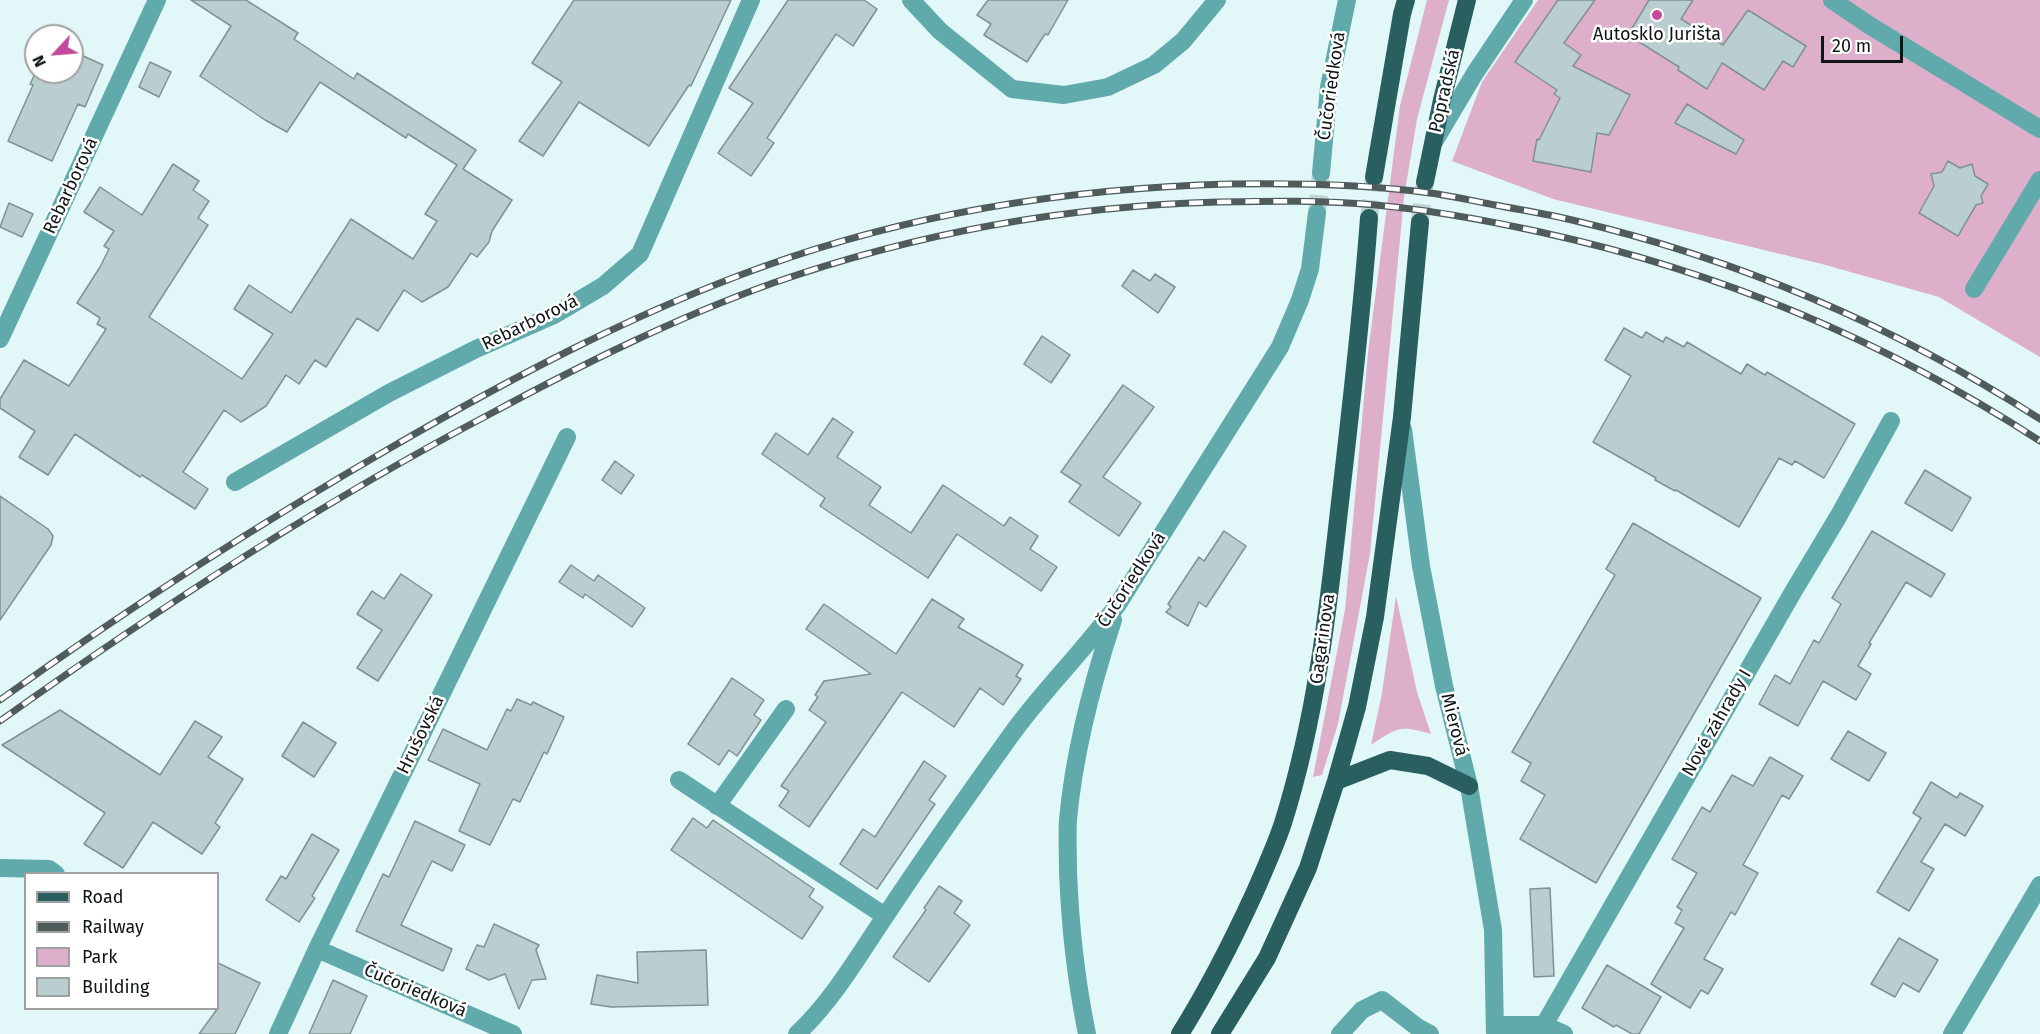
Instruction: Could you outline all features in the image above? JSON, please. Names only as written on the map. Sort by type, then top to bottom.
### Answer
[{"type":"main road","points":[[1374,177],[1406,0]]},
{"type":"main road","name":"Popradská","points":[[1425,182],[1467,0]]},
{"type":"main road","name":"Gagarinova","points":[[1180,1034],[1219,965],[1268,863],[1288,805],[1307,730],[1325,633],[1370,218]]},
{"type":"main road","points":[[1220,1034],[1267,958],[1308,868],[1357,707],[1375,617],[1402,417],[1420,222]]},
{"type":"main road","points":[[1336,781],[1390,760],[1428,766],[1469,786]]},
{"type":"street","name":"Rebarborová","points":[[0,339],[157,0]]},
{"type":"street","name":"Rebarborová","points":[[235,482],[389,393],[476,349],[554,315],[603,286],[640,254],[751,0]]},
{"type":"street","points":[[911,0],[940,31],[1012,89],[1064,94],[1108,87],[1154,65],[1183,41],[1216,0]]},
{"type":"street","name":"Čučoriedková","points":[[1321,174],[1329,87],[1347,0]]},
{"type":"street","points":[[1433,143],[1475,73],[1524,0]]},
{"type":"street","points":[[1832,0],[2040,129]]},
{"type":"street","points":[[1974,290],[2040,180]]},
{"type":"street","name":"Čučoriedková","points":[[799,1033],[846,977],[885,916],[1012,734],[1100,629],[1118,604],[1280,347],[1310,269],[1317,213]]},
{"type":"street","name":"Mierová","points":[[1402,417],[1421,566],[1444,686],[1469,786],[1493,930],[1495,1030]]},
{"type":"street","name":"Nové záhrady I","points":[[1544,1025],[1891,422]]},
{"type":"street","name":"Hrušovská","points":[[278,1034],[317,949],[567,437]]},
{"type":"street","points":[[1087,1034],[1071,934],[1068,820],[1088,703],[1118,604]]},
{"type":"street","points":[[717,806],[786,709]]},
{"type":"street","points":[[679,780],[885,916]]},
{"type":"street","points":[[0,868],[49,869],[54,872]]},
{"type":"street","points":[[1953,1034],[2040,885]]},
{"type":"street","name":"Čučoriedková","points":[[317,949],[513,1034]]},
{"type":"street","points":[[1340,1034],[1362,1010],[1382,1000],[1417,1027],[1430,1034]]},
{"type":"street","points":[[1495,1030],[1544,1025],[1564,1034]]},
{"type":"green space","points":[[1427,0],[1449,0],[1417,119],[1404,197],[1370,554],[1338,724],[1322,775],[1313,777],[1345,610],[1368,353],[1400,106]]},
{"type":"green space","points":[[1538,0],[2040,0],[2040,357],[1939,297],[1822,264],[1553,199],[1452,161],[1482,82]]},
{"type":"green space","points":[[1396,596],[1417,692],[1431,734],[1412,729],[1399,729],[1371,745],[1382,693]]},
{"type":"building","points":[[191,0],[246,0],[298,33],[294,39],[354,79],[357,73],[476,150],[463,169],[512,200],[492,231],[489,242],[477,257],[471,253],[448,287],[422,302],[404,290],[378,331],[357,318],[326,367],[315,360],[299,384],[286,375],[266,406],[241,422],[224,410],[183,472],[208,489],[195,509],[142,475],[140,477],[75,434],[48,475],[19,457],[35,431],[0,408],[0,399],[24,360],[69,386],[106,329],[97,324],[100,318],[77,303],[100,267],[109,249],[104,246],[114,231],[84,212],[100,187],[142,215],[173,164],[199,181],[193,190],[209,201],[198,218],[208,225],[149,317],[242,379],[273,334],[234,309],[249,285],[291,313],[351,219],[413,259],[437,221],[425,214],[457,165],[408,134],[406,138],[320,82],[287,132],[265,120],[200,76],[231,26]]},
{"type":"building","points":[[574,0],[731,0],[691,86],[689,85],[649,146],[579,102],[543,156],[519,141],[562,82],[532,63]]},
{"type":"building","points":[[788,0],[864,0],[877,9],[853,46],[836,34],[767,138],[774,143],[751,176],[718,153],[753,103],[729,88]]},
{"type":"building","points":[[988,0],[1068,0],[1048,35],[1045,34],[1027,62],[984,35],[991,24],[977,15]]},
{"type":"building","points":[[1558,0],[1595,0],[1564,43],[1581,55],[1573,66],[1630,95],[1609,135],[1597,133],[1591,172],[1533,161],[1537,139],[1539,140],[1560,98],[1554,94],[1557,90],[1515,62]]},
{"type":"building","points":[[1649,0],[1693,0],[1681,19],[1723,45],[1748,10],[1806,46],[1793,67],[1783,61],[1764,90],[1722,63],[1707,89],[1678,70],[1679,67],[1628,35]]},
{"type":"building","points":[[84,56],[103,65],[85,107],[78,104],[52,161],[8,141],[33,85],[30,84],[84,84]]},
{"type":"building","points":[[150,62],[171,72],[159,97],[139,87]]},
{"type":"building","points":[[1687,104],[1744,140],[1736,154],[1675,123]]},
{"type":"building","points":[[1948,161],[1960,168],[1972,164],[1975,176],[1988,184],[1981,196],[1983,203],[1976,205],[1958,236],[1919,213],[1934,186],[1931,174],[1942,172]]},
{"type":"building","points":[[9,203],[33,214],[22,237],[0,227]]},
{"type":"building","points":[[1133,270],[1150,281],[1155,274],[1175,287],[1158,313],[1122,286]]},
{"type":"building","points":[[1624,328],[1642,338],[1646,332],[1663,342],[1666,337],[1684,347],[1687,342],[1741,374],[1747,364],[1765,375],[1767,372],[1855,424],[1824,478],[1795,461],[1792,465],[1779,458],[1739,527],[1593,442],[1631,376],[1605,360]]},
{"type":"building","points":[[1042,336],[1070,355],[1051,383],[1024,364]]},
{"type":"building","points":[[1123,385],[1154,407],[1103,477],[1141,503],[1119,536],[1069,502],[1081,485],[1061,472]]},
{"type":"building","points":[[833,418],[853,432],[837,457],[881,487],[869,505],[911,533],[943,485],[1004,526],[1010,517],[1038,536],[1030,549],[1057,567],[1041,591],[957,534],[928,578],[820,506],[825,498],[762,454],[776,433],[808,455]]},
{"type":"building","points":[[615,461],[634,475],[621,494],[602,480]]},
{"type":"building","points":[[1925,470],[1971,498],[1952,531],[1905,503]]},
{"type":"building","points":[[0,496],[48,529],[53,536],[51,545],[0,620]]},
{"type":"building","points":[[1633,523],[1761,598],[1596,883],[1520,839],[1545,795],[1521,781],[1531,763],[1512,752],[1615,575],[1606,569]]},
{"type":"building","points":[[1224,531],[1246,546],[1206,607],[1199,602],[1188,626],[1166,612],[1171,607],[1168,604],[1199,557],[1204,561]]},
{"type":"building","points":[[1872,531],[1945,574],[1931,597],[1906,582],[1869,643],[1871,644],[1858,666],[1871,674],[1856,700],[1823,681],[1798,726],[1759,704],[1775,675],[1790,684],[1814,640],[1819,643],[1841,604],[1832,598]]},
{"type":"building","points":[[571,565],[594,581],[598,575],[645,608],[632,627],[585,594],[583,598],[559,582]]},
{"type":"building","points":[[401,574],[432,595],[378,681],[357,668],[382,630],[357,614],[372,591],[384,599]]},
{"type":"building","points":[[932,599],[964,619],[958,627],[1023,665],[1016,676],[1021,679],[1003,705],[980,688],[954,727],[902,692],[809,827],[779,806],[789,791],[781,786],[826,722],[809,710],[818,697],[815,695],[824,681],[871,674],[806,629],[824,604],[896,654]]},
{"type":"building","points":[[732,678],[764,700],[754,715],[761,720],[737,756],[729,750],[719,765],[688,744]]},
{"type":"building","points":[[517,699],[531,705],[533,702],[564,717],[547,754],[544,752],[520,802],[513,799],[490,845],[459,831],[480,784],[428,760],[443,729],[487,750],[507,709],[511,711]]},
{"type":"building","points":[[60,710],[160,775],[195,721],[222,737],[208,757],[243,779],[215,823],[220,827],[202,854],[153,822],[123,868],[84,844],[105,813],[2,745]]},
{"type":"building","points":[[303,722],[336,743],[314,777],[282,756]]},
{"type":"building","points":[[1848,731],[1886,753],[1869,781],[1831,759]]},
{"type":"building","points":[[1770,757],[1803,776],[1789,799],[1782,795],[1743,865],[1758,873],[1735,915],[1731,912],[1704,959],[1723,969],[1708,994],[1701,990],[1690,1008],[1651,984],[1684,928],[1675,923],[1682,910],[1677,907],[1697,873],[1672,859],[1702,807],[1710,812],[1732,775],[1753,786]]},
{"type":"building","points":[[924,761],[946,776],[929,800],[935,804],[877,889],[840,864],[863,829],[875,837]]},
{"type":"building","points":[[1931,782],[1957,798],[1960,793],[1983,806],[1965,836],[1945,824],[1921,862],[1934,869],[1909,911],[1877,892],[1921,818],[1913,813]]},
{"type":"building","points":[[693,818],[707,828],[713,820],[814,889],[809,897],[823,907],[802,939],[671,850]]},
{"type":"building","points":[[415,821],[465,845],[452,871],[432,861],[401,925],[452,949],[443,971],[356,931],[383,874],[389,877]]},
{"type":"building","points":[[312,834],[339,850],[312,896],[315,898],[299,922],[266,900],[281,876],[286,879]]},
{"type":"building","points":[[939,886],[962,901],[954,913],[970,925],[929,982],[893,957],[926,910],[924,908]]},
{"type":"building","points":[[1550,888],[1554,976],[1534,977],[1530,889]]},
{"type":"building","points":[[494,924],[539,945],[536,950],[546,979],[532,980],[519,1009],[505,974],[489,980],[466,969],[477,945],[484,947]]},
{"type":"building","points":[[1899,938],[1938,960],[1919,992],[1903,983],[1895,997],[1871,984]]},
{"type":"building","points":[[706,950],[708,1005],[611,1007],[591,1004],[597,975],[638,983],[637,952]]},
{"type":"building","points":[[219,963],[260,983],[235,1034],[199,1034],[217,1010],[219,1010]]},
{"type":"building","points":[[1607,965],[1661,997],[1639,1034],[1632,1034],[1616,1025],[1614,1027],[1582,1008]]},
{"type":"building","points":[[333,980],[367,996],[350,1034],[309,1034]]},
{"type":"tunnel","points":[[1317,213],[1321,173]]},
{"type":"tunnel","points":[[1369,218],[1374,177]]},
{"type":"tunnel","points":[[1420,222],[1425,182]]},
{"type":"railway","points":[[0,700],[96,633],[242,537],[482,396],[619,326],[714,285],[819,248],[934,218],[1052,198],[1170,186],[1330,185],[1430,193],[1563,218],[1634,236],[1695,255],[1815,300],[1930,355],[2040,419]]},
{"type":"railway","points":[[0,721],[179,598],[301,521],[426,448],[629,343],[700,311],[827,265],[937,236],[1049,216],[1105,209],[1219,202],[1356,203],[1417,210],[1540,232],[1672,267],[1799,314],[1861,341],[1922,372],[2040,441]]},
{"type":"place","name":"Autosklo Jurišta","points":[[1657,15]]}]
